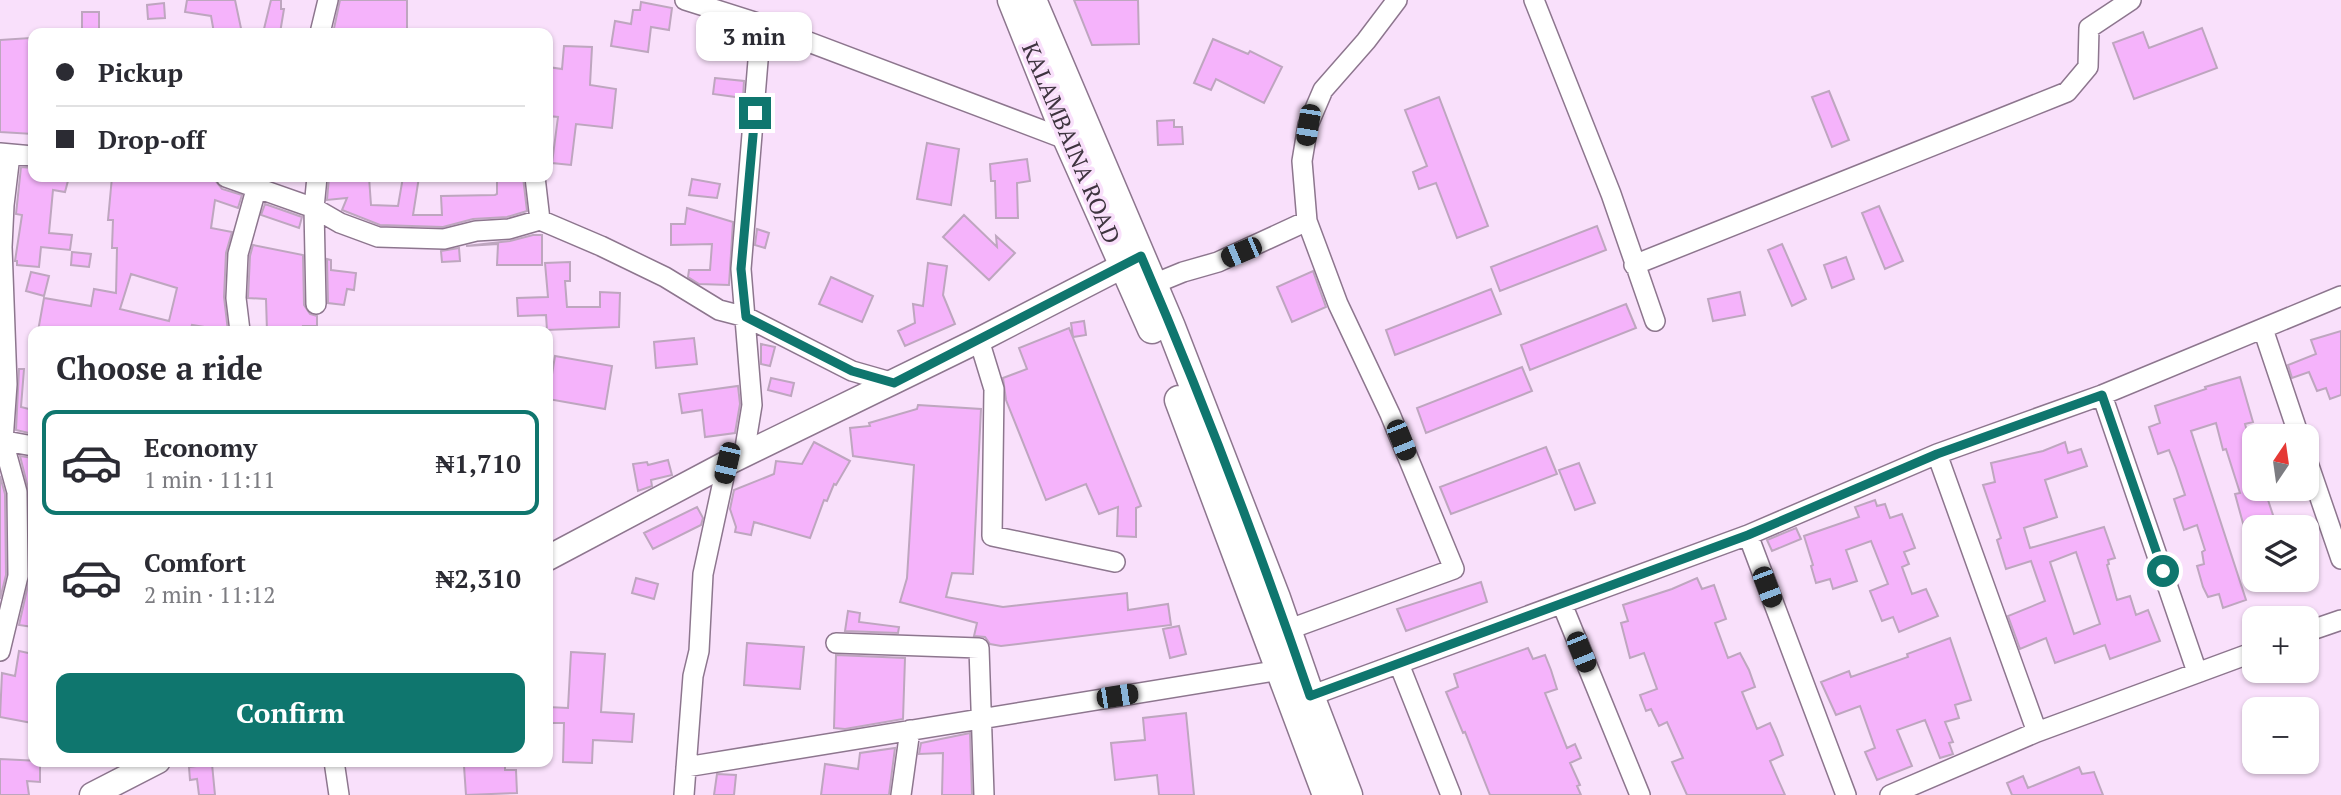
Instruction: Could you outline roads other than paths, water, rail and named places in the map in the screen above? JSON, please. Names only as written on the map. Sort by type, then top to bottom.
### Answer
[{"type":"main road","name":"KALAMBAINA ROAD","points":[[1012,0],[1068,140],[1144,288],[1152,330],[1327,795]]},
{"type":"main road","points":[[1032,0],[1131,261]]},
{"type":"main road","points":[[1144,288],[1287,630],[1348,795]]},
{"type":"street","points":[[321,28],[328,0]]},
{"type":"street","points":[[685,0],[761,24],[1068,140]]},
{"type":"street","points":[[1287,630],[1454,569],[1390,414],[1338,304],[1307,221],[1302,161],[1308,125],[1323,90],[1366,41],[1396,0]]},
{"type":"street","points":[[1534,0],[1611,194],[1655,321]]},
{"type":"street","points":[[1634,265],[2067,92],[2088,67],[2089,28],[2131,0]]},
{"type":"street","points":[[684,795],[693,676],[699,651],[702,574],[752,405],[741,269],[761,24]]},
{"type":"street","points":[[0,651],[18,576],[9,527],[17,492],[1,441],[7,384],[1,247],[5,154],[28,156]]},
{"type":"street","points":[[243,182],[314,208],[340,223],[378,237],[444,239],[476,231],[509,229],[540,220],[665,277],[719,310],[746,317],[852,371],[894,383]]},
{"type":"street","points":[[316,304],[314,208],[317,182]]},
{"type":"street","points":[[536,182],[540,220]]},
{"type":"street","points":[[239,326],[236,298],[238,254],[257,186]]},
{"type":"street","points":[[1144,288],[1218,262],[1307,221]]},
{"type":"street","points":[[553,555],[736,458],[894,383],[1131,261]]},
{"type":"street","points":[[1310,696],[1748,535],[1937,454],[2102,395],[2341,296]]},
{"type":"street","points":[[2263,329],[2295,424]]},
{"type":"street","points":[[979,340],[995,388],[992,536],[1115,562]]},
{"type":"street","points":[[2102,395],[2197,672]]},
{"type":"street","points":[[1,441],[28,445]]},
{"type":"street","points":[[1937,454],[2036,732]]},
{"type":"street","points":[[2319,495],[2341,559]]},
{"type":"street","points":[[1748,535],[1846,795]]},
{"type":"street","points":[[1562,604],[1640,795]]},
{"type":"street","points":[[2319,628],[2341,620]]},
{"type":"street","points":[[836,643],[979,648],[984,795]]},
{"type":"street","points":[[1890,795],[2036,732],[2242,656]]},
{"type":"street","points":[[1399,664],[1451,795]]},
{"type":"street","points":[[686,767],[1280,670]]},
{"type":"street","points":[[901,795],[910,730]]},
{"type":"street","points":[[92,795],[146,767]]},
{"type":"street","points":[[335,767],[339,795]]}]
